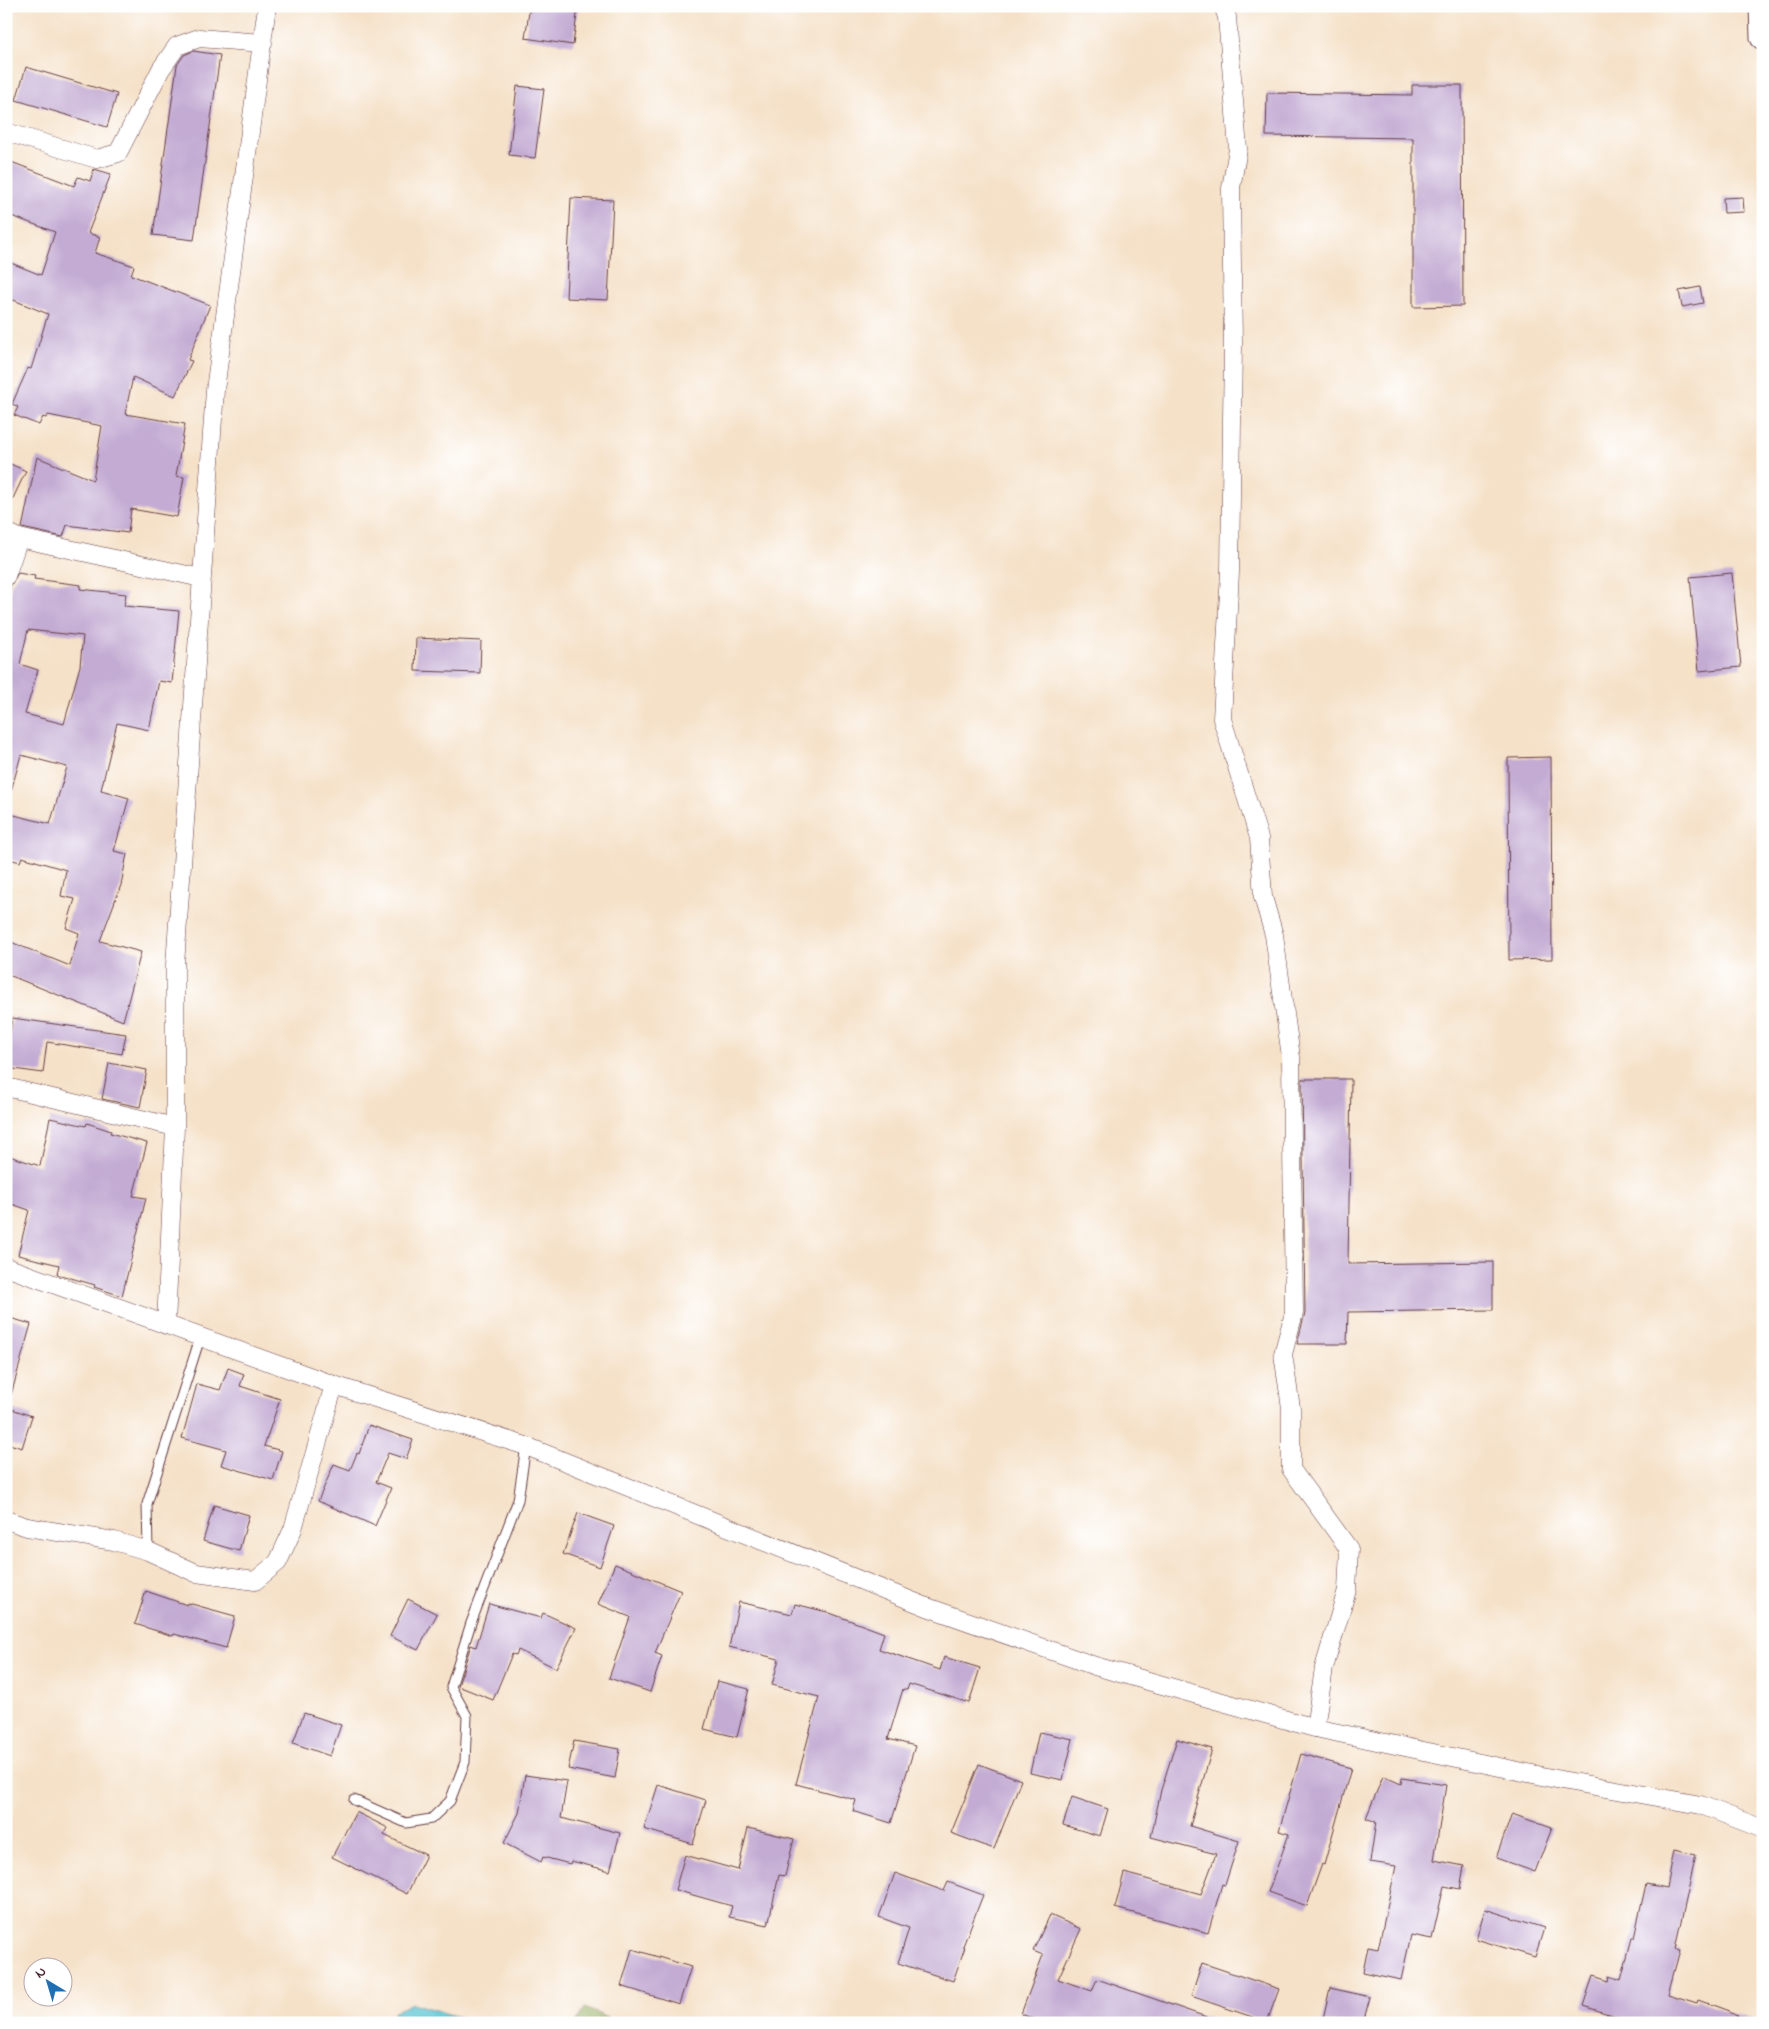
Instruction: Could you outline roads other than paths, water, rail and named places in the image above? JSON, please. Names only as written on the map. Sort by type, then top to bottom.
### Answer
[{"type":"main road","points":[[1757,7],[1763,37]]},
{"type":"street","points":[[166,1325],[175,1126],[174,964],[215,390],[268,6]]},
{"type":"street","points":[[1223,6],[1227,17],[1238,150],[1231,188],[1233,345],[1230,572],[1222,719],[1259,838],[1262,897],[1274,935],[1291,1057],[1294,1313],[1283,1354],[1291,1408],[1291,1469],[1349,1549],[1347,1590],[1324,1668],[1316,1728]]},
{"type":"street","points":[[6,132],[97,159],[118,153],[161,69],[177,46],[199,38],[263,42]]},
{"type":"street","points":[[6,576],[13,535],[201,578]]},
{"type":"street","points":[[6,1087],[175,1126]]},
{"type":"street","points":[[6,1267],[334,1385],[526,1446],[927,1607],[1095,1666],[1316,1728],[1561,1780],[1701,1805],[1763,1829]]},
{"type":"street","points":[[6,1520],[27,1527],[114,1541],[148,1552],[196,1573],[255,1581],[278,1562],[293,1529],[334,1385]]},
{"type":"lane","points":[[148,1552],[147,1504],[200,1338]]},
{"type":"lane","points":[[354,1800],[406,1823],[431,1819],[450,1801],[465,1762],[468,1716],[451,1686],[471,1623],[518,1500],[526,1446]]},
{"type":"water","points":[[412,2003],[478,2023],[392,2023],[395,2011]]}]
